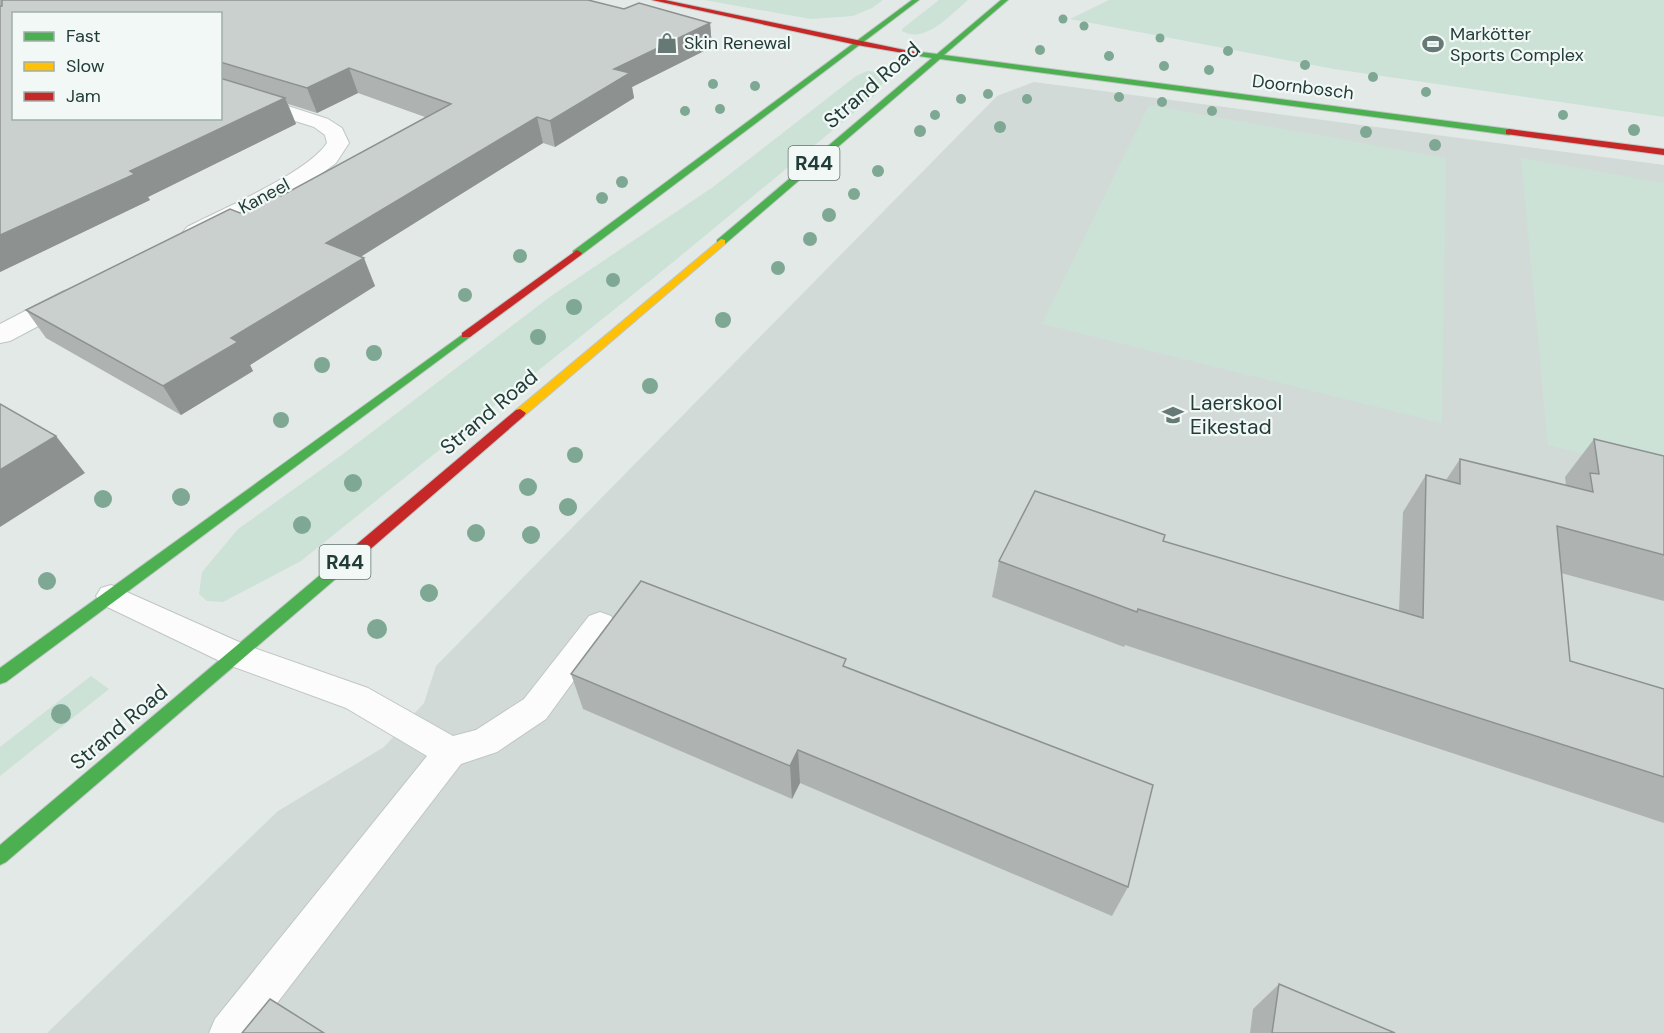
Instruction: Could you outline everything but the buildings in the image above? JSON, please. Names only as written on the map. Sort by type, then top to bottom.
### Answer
[{"type":"main road","name":"Doornbosch","points":[[655,0],[857,43],[937,56],[1664,152]]},
{"type":"main road","name":"Strand Road","points":[[0,677],[507,305],[916,0]]},
{"type":"main road","name":"Strand Road","points":[[0,856],[1005,0]]},
{"type":"street","name":"Kaneel","points":[[175,243],[309,172],[328,158],[338,143],[335,132],[321,123],[222,91]]},
{"type":"street","points":[[0,335],[93,286]]},
{"type":"lane","points":[[111,596],[237,654],[357,698],[450,752]]},
{"type":"lane","points":[[229,1033],[450,752],[485,742],[535,709],[600,624]]},
{"type":"shaded area","name":"Laerskool Eikestad","points":[[1034,82],[1664,165],[1664,1033],[47,1033],[278,811],[384,747],[424,703],[436,666],[997,96]]},
{"type":"green space","points":[[704,0],[883,0],[872,8],[853,16],[811,19]]},
{"type":"green space","points":[[939,0],[968,0],[929,31],[911,34],[902,31],[902,29]]},
{"type":"green space","name":"Markötter Sports Complex","points":[[1109,0],[1664,0],[1664,117],[1334,69],[1070,19]]},
{"type":"green space","points":[[867,71],[881,72],[888,76],[873,97],[661,272],[301,561],[223,602],[207,601],[199,594],[202,572],[238,529],[343,454],[551,296],[713,187],[856,76]]},
{"type":"green space","points":[[1149,105],[1446,158],[1442,423],[1042,324]]},
{"type":"green space","points":[[1521,158],[1664,183],[1664,474],[1548,445]]},
{"type":"green space","points":[[91,676],[109,689],[0,776],[0,747]]},
{"type":"traffic: fast","points":[[577,253],[916,0]]},
{"type":"traffic: fast","points":[[721,242],[1005,0]]},
{"type":"traffic: fast","points":[[915,53],[1509,132]]},
{"type":"traffic: fast","points":[[0,677],[466,335]]},
{"type":"traffic: fast","points":[[0,856],[362,548]]},
{"type":"traffic: slow","points":[[520,413],[721,242]]},
{"type":"traffic: jam","points":[[655,0],[915,53]]},
{"type":"traffic: jam","points":[[1509,132],[1664,152]]},
{"type":"traffic: jam","points":[[466,335],[577,253]]},
{"type":"traffic: jam","points":[[362,548],[520,413]]},
{"type":"place","name":"Skin Renewal","points":[[667,43]]},
{"type":"place","name":"Markötter Sports Complex","points":[[1433,44]]},
{"type":"place","name":"Laerskool Eikestad","points":[[1173,415]]}]
